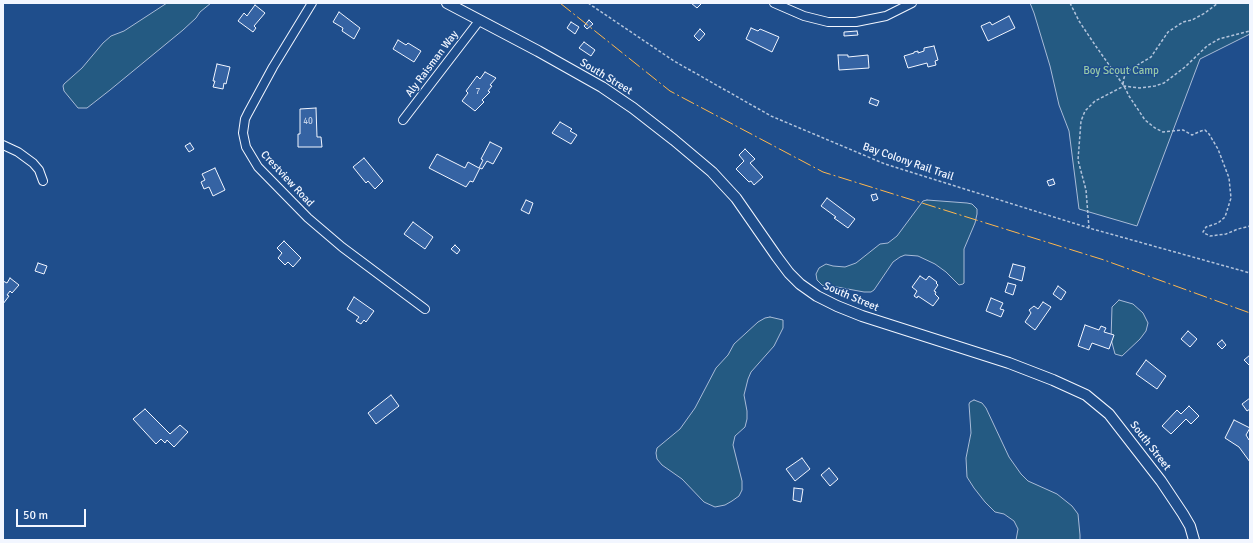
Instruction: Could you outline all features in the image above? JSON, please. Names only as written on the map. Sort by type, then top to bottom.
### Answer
[{"type":"street","name":"Crestview Road","points":[[312,3],[273,67],[248,112],[245,119],[243,133],[246,147],[258,167],[308,218],[342,247],[425,309]]},
{"type":"street","name":"South Street","points":[[447,3],[602,87],[633,108],[674,140],[712,172],[739,203],[789,273],[800,284],[817,296],[862,316],[1009,363],[1086,395],[1109,414],[1161,481],[1190,526],[1194,540]]},
{"type":"street","points":[[774,3],[804,16],[828,22],[849,22],[877,19],[912,3]]},
{"type":"street","name":"Aly Raisman Way","points":[[402,120],[479,21]]},
{"type":"street","points":[[3,145],[18,152],[33,163],[39,170],[43,181]]},
{"type":"path","name":"Bay Colony Rail Trail","points":[[588,3],[674,61],[771,116],[885,164],[1089,228],[1250,273]]},
{"type":"path","points":[[1070,3],[1079,21],[1124,86],[1140,113],[1155,128],[1163,132],[1183,130],[1192,135],[1205,130],[1218,149],[1229,178],[1231,198],[1228,210],[1222,220],[1206,227],[1203,232],[1210,236],[1230,234],[1238,229],[1250,226]]},
{"type":"path","points":[[1124,86],[1126,72],[1151,57],[1168,32],[1183,22],[1192,20],[1205,13],[1218,3]]},
{"type":"path","points":[[1089,228],[1086,190],[1078,160],[1082,117],[1085,110],[1095,101],[1124,86],[1140,88],[1156,86],[1164,83],[1185,68],[1207,46],[1225,37],[1250,31]]},
{"type":"green space","points":[[167,3],[211,3],[183,30],[110,90],[87,108],[78,108],[64,91],[64,84],[82,68],[103,43],[111,36],[124,31]]},
{"type":"green space","name":"Boy Scout Camp","points":[[1030,3],[1250,3],[1250,34],[1200,59],[1137,226],[1079,209],[1069,131],[1059,105],[1050,66]]},
{"type":"green space","points":[[923,201],[967,203],[972,204],[977,209],[975,223],[964,249],[963,284],[959,285],[946,272],[935,264],[918,256],[905,255],[893,262],[874,290],[871,292],[837,287],[826,287],[817,280],[816,274],[819,268],[826,264],[845,267],[856,263],[880,244],[888,243],[897,236]]},
{"type":"green space","points":[[1119,300],[1133,304],[1143,313],[1148,323],[1146,331],[1140,339],[1122,356],[1115,354],[1111,339],[1112,307]]},
{"type":"green space","points":[[770,317],[783,320],[783,328],[774,346],[751,372],[748,379],[744,395],[747,419],[745,427],[735,436],[733,445],[742,481],[742,490],[739,496],[732,501],[725,505],[715,507],[704,502],[682,479],[662,465],[657,459],[657,448],[680,429],[695,408],[716,368],[728,355],[734,344],[758,322]]},
{"type":"green space","points":[[974,400],[982,403],[986,408],[1009,457],[1021,474],[1028,481],[1057,494],[1072,506],[1078,514],[1080,540],[1016,540],[1018,529],[1014,521],[1004,514],[995,512],[974,488],[967,477],[966,458],[971,433],[969,404]]},
{"type":"building","points":[[691,3],[702,3],[697,8]]},
{"type":"building","points":[[255,5],[265,13],[254,26],[256,28],[253,32],[238,21],[244,13],[247,16]]},
{"type":"building","points":[[339,12],[360,28],[354,39],[342,31],[343,28],[333,22]]},
{"type":"building","points":[[1009,16],[1015,28],[988,41],[981,26],[990,22],[992,25]]},
{"type":"building","points":[[589,20],[593,24],[587,29],[584,26]]},
{"type":"building","points":[[571,22],[579,27],[575,34],[567,28]]},
{"type":"building","points":[[751,28],[758,31],[760,29],[779,37],[772,52],[746,39]]},
{"type":"building","points":[[700,29],[705,34],[699,41],[694,36]]},
{"type":"building","points":[[857,31],[858,35],[844,36],[844,32]]},
{"type":"building","points":[[398,40],[406,45],[408,43],[421,51],[414,62],[393,49]]},
{"type":"building","points":[[584,42],[595,50],[591,56],[579,48]]},
{"type":"building","points":[[934,46],[938,60],[935,61],[936,65],[928,67],[927,63],[908,68],[904,56],[918,51],[918,53],[924,51],[924,48]]},
{"type":"building","points":[[838,55],[848,55],[848,57],[868,55],[869,68],[839,70]]},
{"type":"building","points":[[217,64],[230,67],[226,84],[224,83],[223,89],[213,87]]},
{"type":"building","points":[[485,72],[496,78],[490,85],[492,86],[488,91],[490,92],[482,100],[484,102],[475,111],[462,101],[468,93],[466,91],[477,76],[480,79]]},
{"type":"building","points":[[871,98],[879,101],[877,106],[869,103]]},
{"type":"building","points":[[316,108],[317,137],[321,137],[322,147],[298,147],[298,134],[300,134],[300,109]]},
{"type":"building","points":[[560,122],[572,129],[570,131],[577,135],[571,144],[552,133]]},
{"type":"building","points":[[490,142],[502,148],[493,164],[487,161],[482,169],[480,168],[473,182],[470,181],[466,187],[429,168],[437,154],[465,168],[468,162],[479,168],[483,160],[481,159]]},
{"type":"building","points":[[190,143],[194,149],[189,152],[185,146]]},
{"type":"building","points":[[745,149],[755,159],[750,163],[763,177],[754,185],[736,169],[744,161],[739,155]]},
{"type":"building","points":[[364,158],[383,181],[375,189],[368,181],[366,183],[353,167]]},
{"type":"building","points":[[215,168],[225,190],[213,196],[209,187],[204,189],[201,182],[205,180],[202,174]]},
{"type":"building","points":[[1053,179],[1055,184],[1049,186],[1047,181]]},
{"type":"building","points":[[876,194],[878,199],[873,201],[871,195]]},
{"type":"building","points":[[827,198],[855,219],[848,228],[821,206]]},
{"type":"building","points":[[526,200],[533,203],[529,214],[521,210]]},
{"type":"building","points":[[413,222],[433,237],[425,249],[404,234]]},
{"type":"building","points":[[284,241],[301,258],[293,267],[288,262],[285,265],[278,258],[282,253],[277,248]]},
{"type":"building","points":[[455,245],[460,250],[457,254],[451,249]]},
{"type":"building","points":[[38,263],[47,266],[44,274],[35,271]]},
{"type":"building","points":[[1013,264],[1025,267],[1022,281],[1009,277]]},
{"type":"building","points":[[920,276],[926,280],[929,276],[937,282],[936,283],[938,285],[934,291],[939,298],[933,306],[918,296],[917,298],[914,296],[917,291],[912,287]]},
{"type":"building","points":[[10,278],[19,285],[12,293],[10,291],[7,295],[9,296],[3,304],[3,281],[7,283]]},
{"type":"building","points":[[1008,283],[1016,285],[1013,295],[1005,292]]},
{"type":"building","points":[[1058,286],[1066,292],[1061,300],[1053,294]]},
{"type":"building","points":[[354,297],[374,311],[366,322],[364,320],[361,324],[356,321],[359,317],[347,309]]},
{"type":"building","points":[[991,298],[1003,303],[1000,309],[1004,310],[1001,317],[986,311]]},
{"type":"building","points":[[1043,302],[1051,307],[1035,330],[1025,322],[1031,313],[1029,310],[1034,306],[1038,309]]},
{"type":"building","points":[[1085,325],[1099,330],[1101,326],[1106,328],[1104,332],[1114,335],[1109,349],[1092,343],[1089,350],[1078,346]]},
{"type":"building","points":[[1188,331],[1197,339],[1190,347],[1181,339]]},
{"type":"building","points":[[1222,340],[1226,345],[1222,349],[1217,344]]},
{"type":"building","points":[[1250,355],[1250,366],[1244,360]]},
{"type":"building","points":[[1146,360],[1166,376],[1157,389],[1136,374]]},
{"type":"building","points":[[391,395],[399,406],[376,424],[368,413]]},
{"type":"building","points":[[1250,398],[1250,409],[1247,411],[1242,404]]},
{"type":"building","points":[[1189,406],[1199,416],[1191,424],[1186,419],[1171,434],[1162,426],[1177,410],[1181,414]]},
{"type":"building","points":[[145,409],[170,434],[180,425],[188,432],[174,447],[167,440],[165,443],[161,439],[156,444],[133,419]]},
{"type":"building","points":[[1234,420],[1250,428],[1246,435],[1249,440],[1250,439],[1250,462],[1239,447],[1225,438]]},
{"type":"building","points":[[802,458],[810,469],[795,481],[786,469]]},
{"type":"building","points":[[829,468],[838,479],[830,486],[821,475]]},
{"type":"building","points":[[794,488],[803,489],[801,502],[793,500]]},
{"type":"power","points":[[560,3],[670,91],[823,172],[1104,260],[1250,313]]}]
